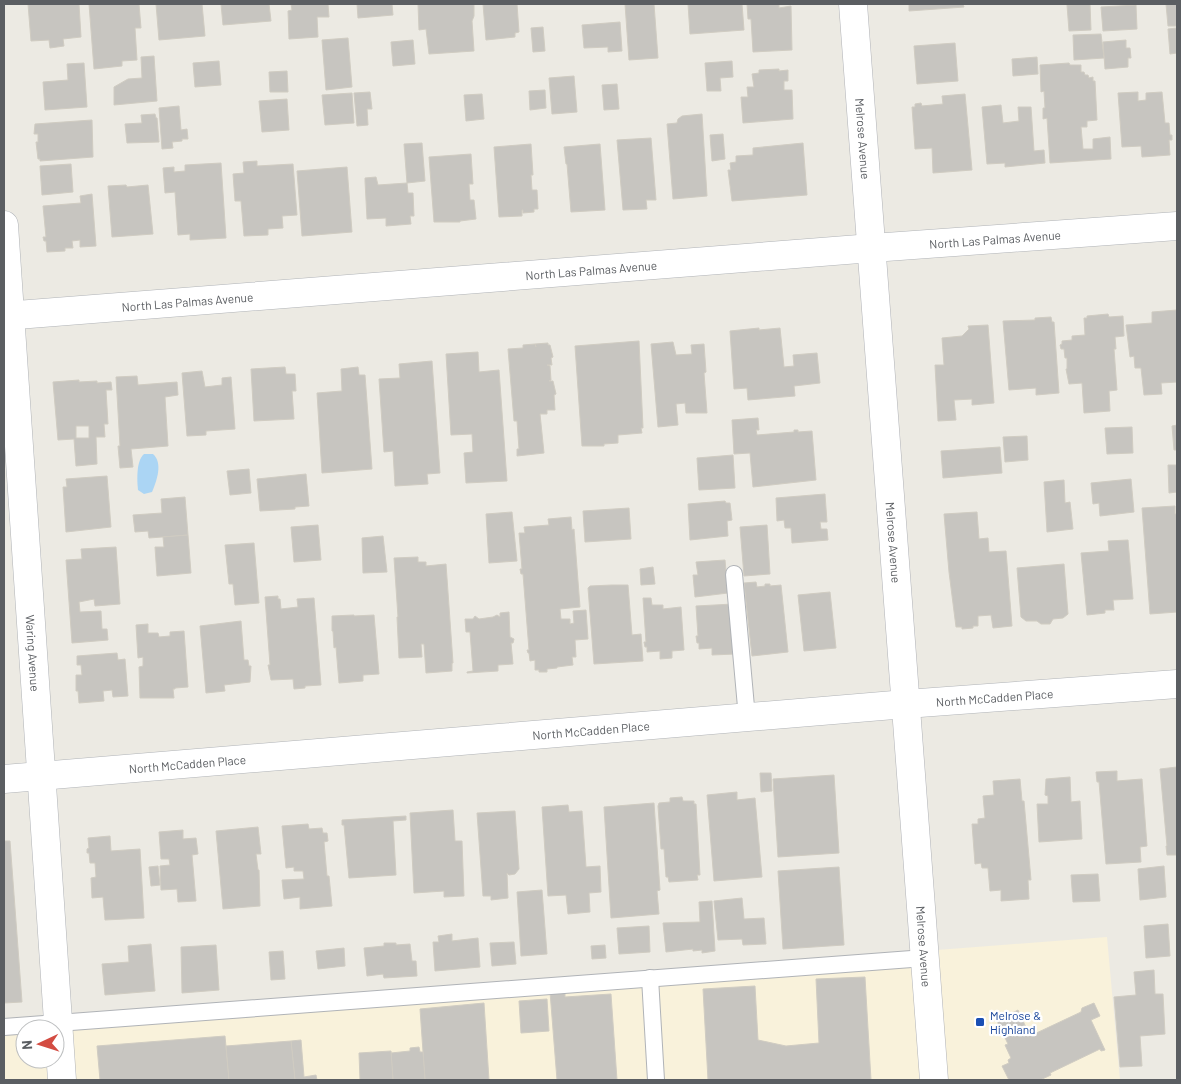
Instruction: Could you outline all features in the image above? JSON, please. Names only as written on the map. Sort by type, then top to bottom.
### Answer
[{"type":"street","name":"Melrose Avenue","points":[[853,4],[934,1080]]},
{"type":"street","name":"Waring Avenue","points":[[4,225],[7,316],[43,776],[58,1019]]},
{"type":"street","name":"North Las Palmas Avenue","points":[[7,316],[1177,226]]},
{"type":"street","name":"North McCadden Place","points":[[4,779],[906,704],[1177,684]]},
{"type":"lane","points":[[734,574],[747,718]]},
{"type":"lane","points":[[65,1023],[925,958]]},
{"type":"lane","points":[[650,978],[656,1080]]},
{"type":"shaded area","points":[[1107,937],[1120,1080],[4,1080],[4,1022],[15,1021],[15,1069],[65,1069],[65,1019],[43,1019]]},
{"type":"water","points":[[144,454],[153,454],[158,462],[158,467],[152,492],[144,494],[138,490],[137,476],[138,466]]},
{"type":"building","points":[[28,4],[79,4],[81,37],[63,39],[64,46],[50,48],[49,40],[31,41]]},
{"type":"building","points":[[89,4],[139,4],[141,28],[135,28],[137,60],[122,61],[122,66],[94,69]]},
{"type":"building","points":[[156,4],[202,4],[205,36],[159,40]]},
{"type":"building","points":[[221,4],[269,4],[271,21],[223,25]]},
{"type":"building","points":[[291,4],[328,4],[329,17],[317,17],[318,37],[289,39],[288,11],[292,10]]},
{"type":"building","points":[[357,4],[392,4],[393,15],[358,18]]},
{"type":"building","points":[[418,4],[474,4],[472,21],[474,51],[429,54],[426,29],[419,30]]},
{"type":"building","points":[[483,4],[517,4],[519,32],[515,33],[515,37],[486,40]]},
{"type":"building","points":[[625,4],[654,4],[658,58],[629,60]]},
{"type":"building","points":[[688,4],[742,4],[744,30],[690,34]]},
{"type":"building","points":[[747,4],[779,4],[779,8],[791,6],[792,50],[753,52],[751,19],[748,19]]},
{"type":"building","points":[[909,4],[963,4],[964,7],[909,11]]},
{"type":"building","points":[[1090,4],[1091,30],[1069,31],[1067,5]]},
{"type":"building","points":[[1166,4],[1177,4],[1177,26],[1168,26]]},
{"type":"building","points":[[1136,5],[1137,29],[1103,31],[1101,7]]},
{"type":"building","points":[[620,22],[622,51],[608,52],[608,47],[584,48],[582,25]]},
{"type":"building","points":[[543,27],[545,51],[533,52],[531,28]]},
{"type":"building","points":[[1177,28],[1177,53],[1170,54],[1168,29]]},
{"type":"building","points":[[1101,34],[1104,58],[1074,60],[1073,35]]},
{"type":"building","points":[[348,38],[352,87],[326,90],[322,40]]},
{"type":"building","points":[[413,40],[415,64],[393,66],[391,42]]},
{"type":"building","points":[[1126,40],[1126,48],[1130,48],[1131,58],[1128,58],[1128,67],[1105,69],[1103,42]]},
{"type":"building","points":[[955,43],[958,81],[917,84],[914,46]]},
{"type":"building","points":[[154,56],[157,101],[114,105],[114,87],[128,79],[142,78],[141,57]]},
{"type":"building","points":[[1037,57],[1038,74],[1013,76],[1012,59]]},
{"type":"building","points":[[219,61],[221,85],[195,87],[193,63]]},
{"type":"building","points":[[732,61],[733,77],[720,78],[721,91],[707,91],[705,63]]},
{"type":"building","points":[[84,63],[87,107],[45,110],[43,82],[68,80],[67,64]]},
{"type":"building","points":[[1069,63],[1070,65],[1081,65],[1081,72],[1088,75],[1089,78],[1093,77],[1093,81],[1095,81],[1097,120],[1087,121],[1087,127],[1081,127],[1083,149],[1093,149],[1093,139],[1110,137],[1111,159],[1050,163],[1047,118],[1043,119],[1043,108],[1045,108],[1044,91],[1041,92],[1040,65]]},
{"type":"building","points":[[779,69],[779,71],[788,70],[788,81],[784,81],[784,90],[792,90],[793,119],[743,123],[741,97],[748,97],[747,87],[754,87],[752,74],[759,73],[759,70]]},
{"type":"building","points":[[287,71],[288,92],[270,92],[269,72]]},
{"type":"building","points":[[574,76],[577,112],[552,114],[549,78]]},
{"type":"building","points":[[617,84],[619,109],[604,110],[602,85]]},
{"type":"building","points":[[545,90],[546,108],[530,110],[529,91]]},
{"type":"building","points":[[370,92],[372,109],[367,109],[368,125],[357,126],[354,93]]},
{"type":"building","points":[[1138,92],[1138,101],[1146,100],[1146,93],[1162,92],[1165,123],[1169,123],[1170,135],[1172,135],[1172,140],[1169,140],[1170,155],[1142,157],[1141,146],[1122,147],[1118,93]]},
{"type":"building","points":[[352,93],[354,123],[325,125],[322,95]]},
{"type":"building","points":[[482,94],[484,119],[466,121],[464,95]]},
{"type":"building","points":[[965,94],[972,170],[933,173],[932,148],[915,149],[912,107],[915,107],[915,104],[921,103],[922,106],[943,104],[942,96]]},
{"type":"building","points":[[287,99],[289,130],[262,132],[259,101]]},
{"type":"building","points":[[1001,105],[1003,123],[1019,121],[1018,107],[1031,107],[1034,151],[1044,150],[1045,163],[1005,167],[1005,163],[987,164],[982,107]]},
{"type":"building","points":[[179,106],[181,130],[187,129],[188,139],[172,142],[173,148],[162,149],[159,108]]},
{"type":"building","points":[[155,114],[159,142],[127,143],[125,124],[142,123],[141,115]]},
{"type":"building","points":[[702,114],[707,196],[673,199],[667,124],[677,123],[678,119],[682,116]]},
{"type":"building","points":[[92,120],[93,157],[40,161],[38,159],[36,142],[38,142],[38,134],[34,134],[35,124]]},
{"type":"building","points":[[723,134],[725,159],[712,161],[710,135]]},
{"type":"building","points":[[651,138],[656,200],[646,200],[647,209],[623,210],[617,140]]},
{"type":"building","points":[[422,143],[425,181],[407,183],[404,144]]},
{"type":"building","points":[[803,143],[807,195],[732,201],[728,170],[731,170],[730,163],[736,162],[736,156],[753,155],[753,148]]},
{"type":"building","points":[[531,144],[532,190],[537,190],[538,209],[534,209],[534,212],[523,213],[522,210],[522,216],[499,217],[494,147]]},
{"type":"building","points":[[600,144],[605,210],[571,212],[564,147]]},
{"type":"building","points":[[471,154],[473,184],[469,184],[470,200],[474,200],[476,219],[460,222],[434,222],[429,157]]},
{"type":"building","points":[[257,161],[257,166],[293,164],[297,215],[282,216],[283,228],[268,229],[268,235],[244,236],[241,201],[235,201],[233,174],[244,173],[243,162]]},
{"type":"building","points":[[221,163],[226,238],[190,240],[190,234],[178,235],[175,192],[165,193],[163,168],[174,167],[174,172],[185,171],[185,165]]},
{"type":"building","points":[[71,164],[73,192],[42,195],[40,166]]},
{"type":"building","points":[[347,167],[352,232],[302,236],[297,171]]},
{"type":"building","points":[[376,177],[378,185],[407,183],[408,193],[413,193],[414,216],[410,216],[411,224],[386,226],[386,218],[367,219],[365,178]]},
{"type":"building","points":[[126,185],[127,187],[148,185],[153,234],[112,237],[108,186]]},
{"type":"building","points":[[92,194],[96,246],[80,247],[80,240],[72,241],[73,248],[65,248],[65,251],[47,252],[46,241],[44,241],[43,237],[46,237],[43,206],[81,203],[80,196]]},
{"type":"building","points":[[1177,310],[1177,382],[1161,383],[1162,394],[1144,395],[1141,368],[1135,368],[1134,356],[1130,357],[1126,325],[1152,323],[1152,312]]},
{"type":"building","points":[[1108,314],[1109,317],[1123,316],[1124,336],[1115,337],[1116,349],[1114,349],[1117,390],[1109,391],[1110,411],[1084,413],[1082,383],[1069,384],[1066,369],[1067,358],[1065,358],[1064,349],[1061,349],[1060,345],[1062,341],[1072,340],[1072,336],[1085,335],[1084,318],[1087,318],[1087,316]]},
{"type":"building","points":[[1051,317],[1052,322],[1054,322],[1059,393],[1036,395],[1036,388],[1009,390],[1003,321],[1035,320],[1035,318]]},
{"type":"building","points":[[988,325],[994,403],[972,405],[972,399],[954,400],[956,420],[938,421],[935,365],[944,365],[942,338],[962,336],[969,329],[968,326]]},
{"type":"building","points":[[759,328],[759,330],[780,328],[784,367],[794,366],[793,355],[817,353],[820,383],[794,386],[795,396],[748,400],[747,388],[734,389],[730,331]]},
{"type":"building","points":[[639,341],[642,433],[618,435],[618,443],[604,444],[604,446],[582,446],[575,346]]},
{"type":"building","points":[[673,342],[676,355],[692,354],[691,345],[704,344],[707,413],[686,413],[685,403],[676,404],[678,425],[658,427],[651,344]]},
{"type":"building","points":[[548,343],[553,357],[551,358],[552,365],[547,365],[550,366],[551,380],[549,381],[553,381],[556,394],[554,395],[555,410],[547,410],[547,414],[540,414],[544,453],[517,456],[517,449],[519,449],[517,421],[514,421],[508,349],[523,348],[523,345]]},
{"type":"building","points":[[478,352],[479,372],[499,370],[507,481],[466,483],[464,453],[473,452],[472,434],[451,435],[446,354]]},
{"type":"building","points":[[432,361],[440,473],[427,474],[428,484],[395,486],[393,451],[384,452],[379,379],[400,378],[399,364]]},
{"type":"building","points":[[285,367],[286,374],[295,374],[296,391],[292,391],[294,419],[254,421],[251,369]]},
{"type":"building","points":[[358,367],[359,375],[365,375],[372,469],[322,473],[317,393],[342,391],[341,369]]},
{"type":"building","points":[[202,371],[205,387],[222,385],[222,378],[231,377],[235,429],[206,431],[206,435],[187,436],[182,373]]},
{"type":"building","points":[[137,376],[138,385],[177,382],[178,395],[165,397],[168,446],[131,449],[133,467],[120,468],[116,377]]},
{"type":"building","points":[[79,380],[79,382],[111,382],[112,390],[106,390],[108,424],[104,424],[105,437],[96,437],[97,464],[76,466],[74,439],[58,440],[53,382]],"holes":[[[76,426],[89,426],[89,438],[76,438]]]},
{"type":"building","points":[[758,418],[759,430],[756,430],[757,435],[794,432],[794,430],[798,430],[798,432],[812,431],[816,480],[753,487],[750,453],[734,454],[732,420]]},
{"type":"building","points":[[1177,425],[1177,450],[1174,450],[1172,426]]},
{"type":"building","points":[[1132,427],[1133,453],[1107,454],[1105,428]]},
{"type":"building","points":[[1027,436],[1028,460],[1005,462],[1003,437]]},
{"type":"building","points":[[1000,447],[1002,473],[943,478],[941,451]]},
{"type":"building","points":[[733,455],[735,488],[699,490],[697,458]]},
{"type":"building","points":[[1168,465],[1177,465],[1177,492],[1169,493]]},
{"type":"building","points":[[249,469],[251,493],[230,495],[227,471]]},
{"type":"building","points":[[306,474],[309,506],[295,507],[295,509],[260,511],[257,479]]},
{"type":"building","points":[[107,476],[111,527],[66,532],[63,487],[67,487],[66,479]]},
{"type":"building","points":[[1131,479],[1134,512],[1100,516],[1099,503],[1093,504],[1091,483]]},
{"type":"building","points":[[1064,480],[1065,503],[1070,502],[1073,529],[1047,532],[1044,482]]},
{"type":"building","points":[[825,494],[827,522],[820,522],[821,529],[827,529],[828,540],[792,543],[791,528],[785,528],[784,520],[777,521],[776,498]]},
{"type":"building","points":[[185,497],[188,535],[149,538],[148,531],[135,532],[133,515],[162,513],[161,499]]},
{"type":"building","points":[[725,501],[730,503],[732,520],[727,521],[728,536],[690,540],[688,504]]},
{"type":"building","points":[[1175,506],[1175,514],[1177,514],[1177,612],[1150,614],[1142,508]]},
{"type":"building","points":[[629,508],[631,539],[585,542],[583,511]]},
{"type":"building","points":[[512,512],[517,561],[489,563],[486,514]]},
{"type":"building","points":[[977,512],[979,539],[988,538],[989,552],[1006,551],[1012,626],[993,628],[991,615],[978,616],[978,626],[973,626],[973,628],[962,629],[962,627],[956,627],[944,514]]},
{"type":"building","points":[[571,517],[572,530],[574,529],[580,607],[560,609],[561,619],[570,619],[570,624],[574,623],[573,611],[586,610],[588,639],[575,640],[576,657],[572,657],[573,665],[547,669],[547,672],[539,672],[539,670],[535,670],[535,660],[530,661],[527,650],[529,650],[523,574],[521,574],[520,569],[522,569],[519,533],[525,533],[524,527],[549,525],[548,519]]},
{"type":"building","points":[[318,525],[321,560],[294,562],[291,527]]},
{"type":"building","points":[[767,525],[770,574],[744,576],[740,527]]},
{"type":"building","points":[[188,535],[191,573],[157,576],[155,547],[164,547],[163,537]]},
{"type":"building","points":[[383,536],[387,572],[363,573],[362,538]]},
{"type":"building","points":[[1128,540],[1133,599],[1113,600],[1114,610],[1105,610],[1105,613],[1087,615],[1081,553],[1109,551],[1108,541]]},
{"type":"building","points":[[254,543],[259,603],[235,605],[233,584],[229,584],[225,545]]},
{"type":"building","points":[[116,547],[120,604],[95,606],[94,599],[79,602],[80,612],[101,611],[102,629],[107,629],[108,640],[72,643],[66,560],[82,559],[81,549]]},
{"type":"building","points":[[418,557],[418,562],[426,562],[426,566],[446,564],[452,671],[426,673],[424,644],[421,644],[422,657],[399,658],[394,558]]},
{"type":"building","points":[[725,560],[728,593],[695,597],[693,575],[698,575],[696,562]]},
{"type":"building","points":[[1064,564],[1068,614],[1063,618],[1053,619],[1050,624],[1026,621],[1021,617],[1017,568]]},
{"type":"building","points":[[653,567],[655,584],[641,585],[640,569]]},
{"type":"building","points":[[756,582],[757,587],[765,586],[765,584],[770,584],[770,586],[781,585],[788,652],[752,656],[744,583]]},
{"type":"building","points":[[628,585],[632,635],[641,634],[643,661],[594,664],[588,588],[590,586]]},
{"type":"building","points":[[830,592],[836,648],[804,651],[798,595]]},
{"type":"building","points":[[278,596],[281,609],[298,607],[297,599],[314,598],[321,685],[294,689],[293,679],[271,680],[268,665],[270,665],[265,597]]},
{"type":"building","points":[[643,598],[651,598],[652,605],[663,605],[663,609],[681,607],[684,650],[672,651],[672,658],[660,659],[660,651],[647,652],[644,642],[646,642]]},
{"type":"building","points":[[733,604],[735,654],[712,655],[712,648],[699,649],[696,636],[698,636],[696,606]]},
{"type":"building","points":[[509,612],[510,637],[514,639],[513,643],[511,643],[513,664],[498,665],[498,671],[467,673],[473,671],[470,632],[466,632],[465,619],[473,619],[475,616],[479,619],[497,615],[500,617],[500,613]]},
{"type":"building","points":[[374,615],[379,674],[363,675],[363,681],[339,683],[336,647],[334,648],[332,631],[332,616]]},
{"type":"building","points":[[241,621],[244,660],[248,660],[249,666],[251,666],[250,682],[224,685],[225,691],[206,693],[200,626]]},
{"type":"building","points":[[148,624],[148,633],[158,633],[159,637],[170,636],[170,632],[184,631],[188,687],[173,689],[174,698],[140,698],[139,667],[143,666],[143,657],[138,658],[136,625]]},
{"type":"building","points":[[117,653],[118,660],[125,659],[128,696],[113,697],[112,690],[103,691],[104,701],[79,703],[78,691],[76,691],[76,675],[82,675],[81,665],[77,665],[77,656]]},
{"type":"building","points":[[1177,767],[1177,855],[1167,855],[1160,769]]},
{"type":"building","points":[[1117,771],[1117,781],[1142,779],[1147,846],[1140,847],[1141,862],[1106,864],[1099,782],[1097,782],[1096,772]]},
{"type":"building","points":[[760,773],[771,773],[772,791],[761,792]]},
{"type":"building","points":[[834,775],[839,853],[778,857],[773,779]]},
{"type":"building","points":[[1070,777],[1071,802],[1080,801],[1082,839],[1039,842],[1037,804],[1048,804],[1048,796],[1045,795],[1046,779]]},
{"type":"building","points":[[1020,779],[1022,801],[1024,801],[1031,880],[1028,880],[1029,899],[1001,901],[1001,890],[990,891],[988,868],[982,868],[981,863],[975,864],[972,824],[978,824],[978,819],[985,818],[983,796],[994,795],[993,781]]},
{"type":"building","points":[[737,792],[737,800],[755,798],[762,877],[714,881],[707,795]]},
{"type":"building","points":[[682,797],[683,801],[694,801],[694,804],[696,804],[700,875],[697,875],[698,880],[669,882],[668,877],[666,877],[664,849],[661,849],[658,806],[659,803],[670,802],[670,798]]},
{"type":"building","points":[[654,803],[660,890],[657,891],[659,914],[611,918],[604,807]]},
{"type":"building","points":[[568,805],[569,812],[582,811],[586,867],[600,866],[601,892],[589,893],[590,912],[568,914],[566,895],[548,896],[542,807]]},
{"type":"building","points":[[453,810],[455,841],[462,841],[464,896],[444,897],[444,891],[414,893],[410,813]]},
{"type":"building","points":[[515,811],[519,869],[515,874],[509,875],[507,873],[508,898],[491,900],[491,896],[483,896],[477,813]]},
{"type":"building","points":[[406,816],[406,820],[393,821],[396,875],[349,878],[342,820]]},
{"type":"building","points":[[308,824],[309,829],[322,828],[323,833],[327,833],[328,841],[324,842],[332,906],[300,909],[300,897],[284,899],[282,880],[304,879],[303,871],[294,871],[294,867],[286,868],[282,826]]},
{"type":"building","points":[[258,827],[261,854],[256,854],[259,870],[260,906],[223,909],[216,831]]},
{"type":"building","points":[[183,830],[183,839],[196,838],[198,854],[192,855],[196,901],[178,902],[177,889],[161,890],[160,866],[170,865],[169,859],[161,859],[159,832]]},
{"type":"building","points":[[110,836],[111,851],[140,849],[144,918],[105,920],[103,897],[92,898],[91,878],[96,877],[95,863],[90,863],[89,853],[87,853],[89,848],[88,838]]},
{"type":"building","points":[[4,841],[10,841],[22,1002],[4,1003]]},
{"type":"building","points":[[158,866],[160,885],[151,886],[149,867]]},
{"type":"building","points":[[1164,866],[1166,897],[1140,900],[1138,869]]},
{"type":"building","points":[[839,867],[844,945],[783,949],[778,871]]},
{"type":"building","points":[[1098,874],[1100,901],[1073,902],[1071,875]]},
{"type":"building","points":[[542,890],[547,954],[521,956],[517,892]]},
{"type":"building","points":[[742,898],[744,919],[764,918],[766,944],[743,945],[742,939],[718,940],[714,901]]},
{"type":"building","points":[[712,901],[715,951],[702,953],[702,950],[693,951],[693,949],[666,952],[663,923],[700,922],[699,902]]},
{"type":"building","points":[[1168,924],[1170,956],[1146,958],[1144,926]]},
{"type":"building","points":[[649,926],[650,952],[619,954],[617,928]]},
{"type":"building","points":[[452,934],[452,941],[478,938],[480,967],[435,971],[433,942],[439,942],[438,936]]},
{"type":"building","points":[[514,942],[516,964],[492,966],[490,943]]},
{"type":"building","points":[[384,943],[396,943],[396,945],[410,944],[412,961],[416,961],[417,976],[384,978],[383,974],[367,976],[364,948],[384,946]]},
{"type":"building","points":[[151,944],[155,991],[105,995],[102,964],[129,962],[128,946]]},
{"type":"building","points":[[216,945],[219,990],[182,993],[181,947]]},
{"type":"building","points":[[605,945],[606,958],[592,959],[591,946]]},
{"type":"building","points":[[344,948],[345,966],[318,969],[316,951]]},
{"type":"building","points":[[283,951],[285,979],[271,980],[269,952]]},
{"type":"building","points":[[1154,970],[1155,994],[1163,994],[1165,1034],[1140,1036],[1142,1066],[1120,1067],[1114,997],[1136,995],[1134,972]]},
{"type":"building","points":[[865,977],[871,1080],[708,1080],[703,989],[755,986],[758,1040],[786,1046],[819,1043],[816,979]]},
{"type":"building","points":[[565,991],[565,997],[611,994],[617,1080],[557,1080],[550,992]]},
{"type":"building","points":[[547,999],[549,1031],[521,1033],[519,1001]]},
{"type":"building","points":[[484,1003],[489,1080],[425,1080],[420,1009]]},
{"type":"building","points":[[1094,1003],[1100,1016],[1091,1020],[1105,1050],[1101,1051],[1100,1049],[1050,1073],[1051,1075],[1040,1080],[1009,1080],[1002,1066],[1009,1063],[1008,1060],[1011,1058],[1005,1045],[1008,1044],[997,1021],[1018,1010],[1030,1036],[1081,1012],[1082,1008]]},
{"type":"building","points":[[225,1036],[229,1080],[100,1080],[97,1046]]},
{"type":"building","points":[[301,1040],[304,1077],[316,1075],[317,1080],[295,1080],[291,1041]]},
{"type":"building","points":[[291,1041],[295,1080],[229,1080],[226,1046]]},
{"type":"building","points":[[419,1047],[420,1052],[423,1052],[425,1080],[393,1080],[391,1053],[410,1051],[410,1048]]},
{"type":"building","points":[[391,1051],[393,1080],[360,1080],[359,1053]]},
{"type":"place","name":"Melrose & Highland","points":[[980,1022]]}]
